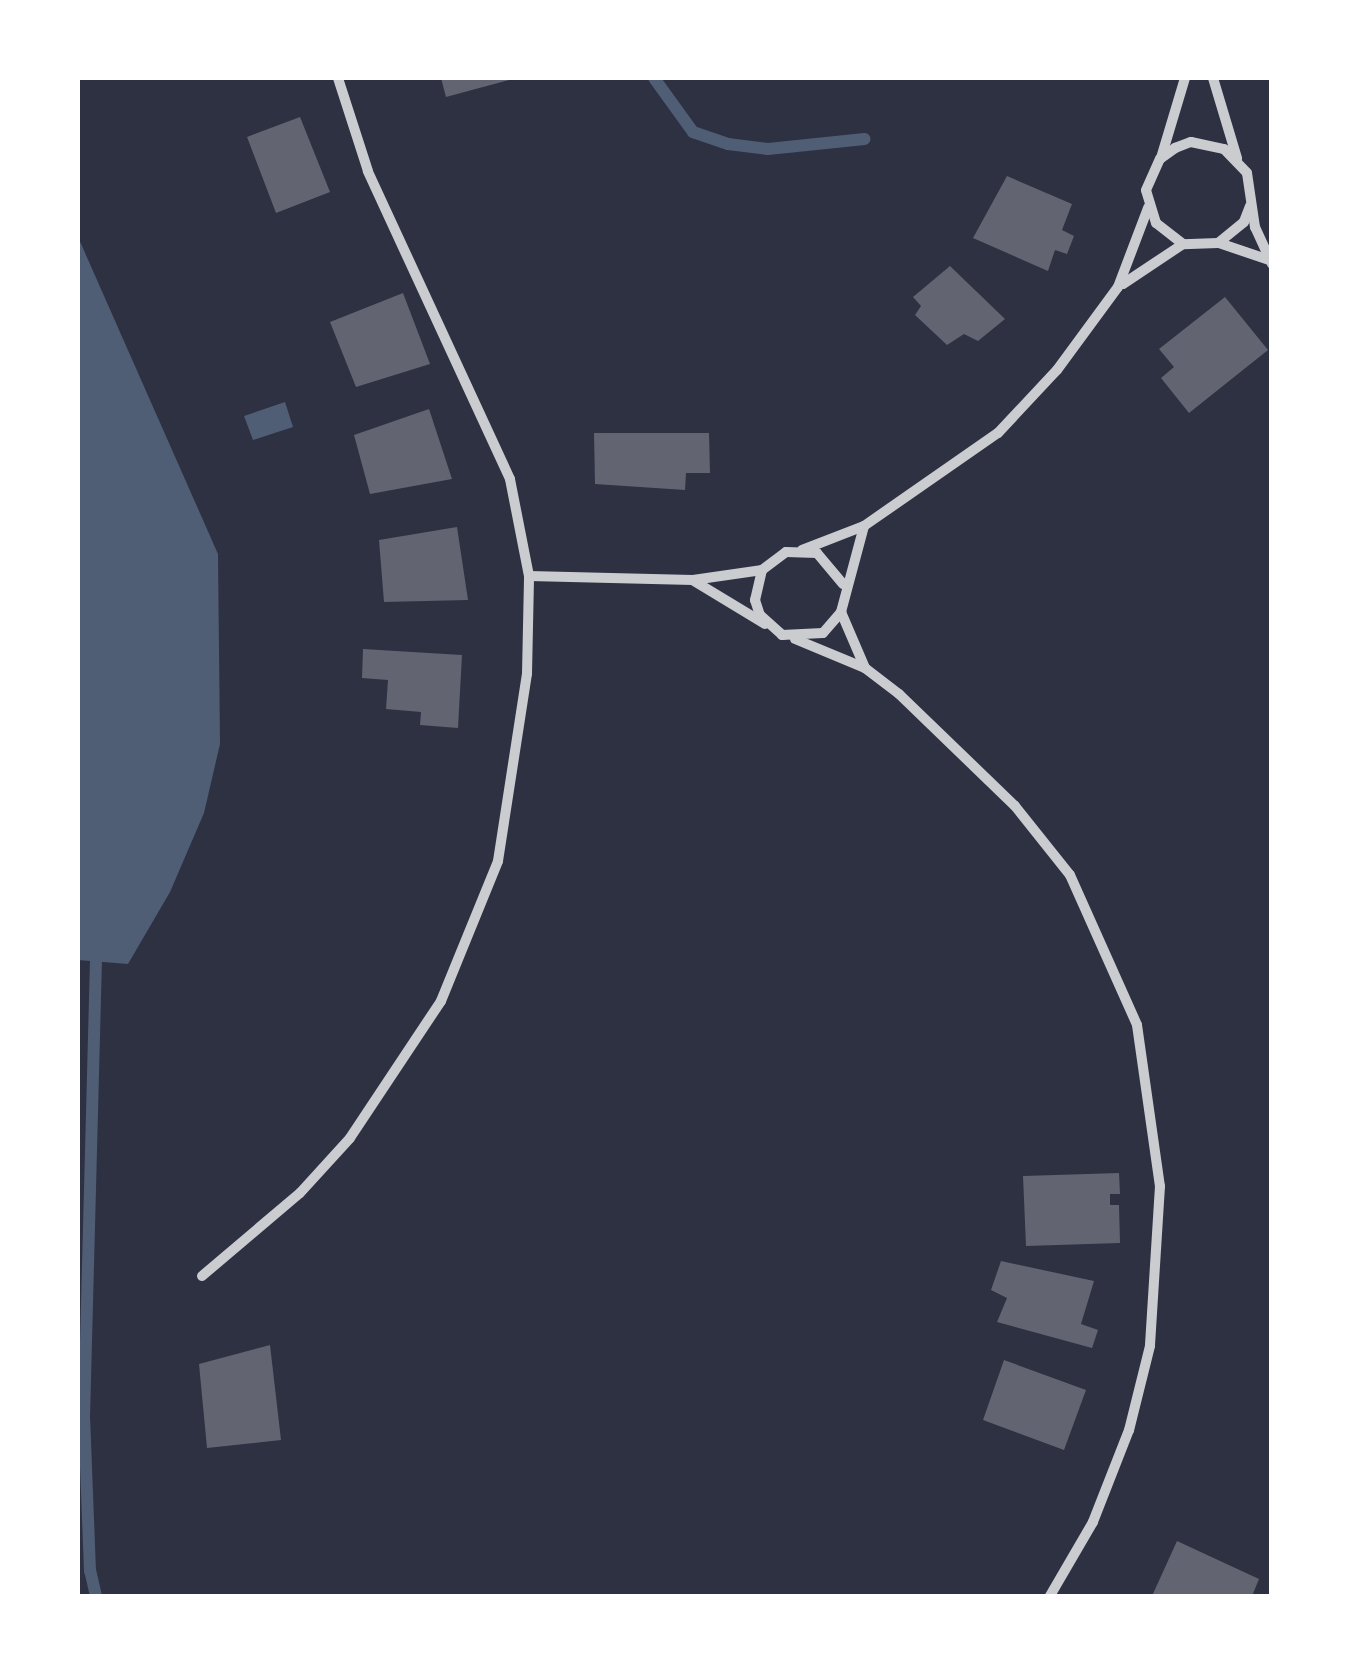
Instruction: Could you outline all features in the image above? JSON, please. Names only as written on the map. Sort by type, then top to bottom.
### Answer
[{"type":"street","points":[[202,1276],[300,1194],[350,1138],[441,1001],[498,861],[512,796],[527,674],[529,576],[510,479],[487,418],[368,171],[338,78]]},
{"type":"street","points":[[1183,244],[1156,223],[1148,208],[1146,190],[1185,78]]},
{"type":"street","points":[[1213,78],[1238,159],[1247,173],[1250,206],[1270,263]]},
{"type":"street","points":[[1160,158],[1191,142],[1224,148],[1238,159]]},
{"type":"street","points":[[1218,242],[1232,234],[1250,206]]},
{"type":"street","points":[[529,576],[693,580],[762,570],[786,552],[802,550],[864,526],[998,434],[1057,370],[1118,287],[1148,208]]},
{"type":"street","points":[[1118,287],[1183,244],[1218,242],[1270,263]]},
{"type":"street","points":[[864,526],[844,584],[840,612],[865,668]]},
{"type":"street","points":[[802,550],[829,561],[844,584]]},
{"type":"street","points":[[762,570],[755,600],[769,626]]},
{"type":"street","points":[[693,580],[769,626],[865,668],[954,741],[1070,876],[1137,1024],[1152,1101],[1160,1186],[1150,1346],[1129,1430],[1093,1522],[1050,1596]]},
{"type":"street","points":[[796,639],[822,632],[840,612]]},
{"type":"water","points":[[78,237],[218,554],[220,744],[204,813],[170,892],[128,964],[78,960]]},
{"type":"water","points":[[285,402],[293,427],[253,440],[244,416]]},
{"type":"building","points":[[441,78],[513,78],[513,79],[446,97]]},
{"type":"building","points":[[300,117],[330,192],[276,213],[247,137]]},
{"type":"building","points":[[1007,176],[1072,204],[1062,230],[1074,236],[1067,254],[1055,250],[1048,271],[973,238]]},
{"type":"building","points":[[950,266],[1005,319],[978,341],[964,334],[947,345],[915,315],[921,306],[913,297]]},
{"type":"building","points":[[403,293],[430,364],[356,387],[330,322]]},
{"type":"building","points":[[1225,297],[1268,350],[1189,413],[1161,378],[1174,367],[1159,349]]},
{"type":"building","points":[[429,409],[452,479],[370,494],[354,435]]},
{"type":"building","points":[[594,433],[709,433],[710,473],[686,473],[685,490],[595,484]]},
{"type":"building","points":[[457,527],[468,600],[384,602],[379,540]]},
{"type":"building","points":[[363,649],[462,655],[458,728],[420,725],[421,712],[386,709],[388,680],[362,678]]},
{"type":"building","points":[[1119,1173],[1120,1194],[1110,1194],[1110,1205],[1119,1205],[1120,1243],[1026,1246],[1023,1176]]},
{"type":"building","points":[[1001,1261],[1094,1281],[1081,1324],[1098,1330],[1092,1348],[997,1322],[1007,1298],[991,1290]]},
{"type":"building","points":[[270,1345],[281,1440],[207,1448],[199,1364]]},
{"type":"building","points":[[1004,1360],[1086,1390],[1064,1450],[983,1420]]},
{"type":"building","points":[[1177,1541],[1259,1579],[1252,1596],[1152,1596]]},
{"type":"waterway","points":[[654,78],[693,132],[728,144],[768,149],[864,139]]},
{"type":"waterway","points":[[96,962],[84,1418],[90,1571],[96,1596]]}]
